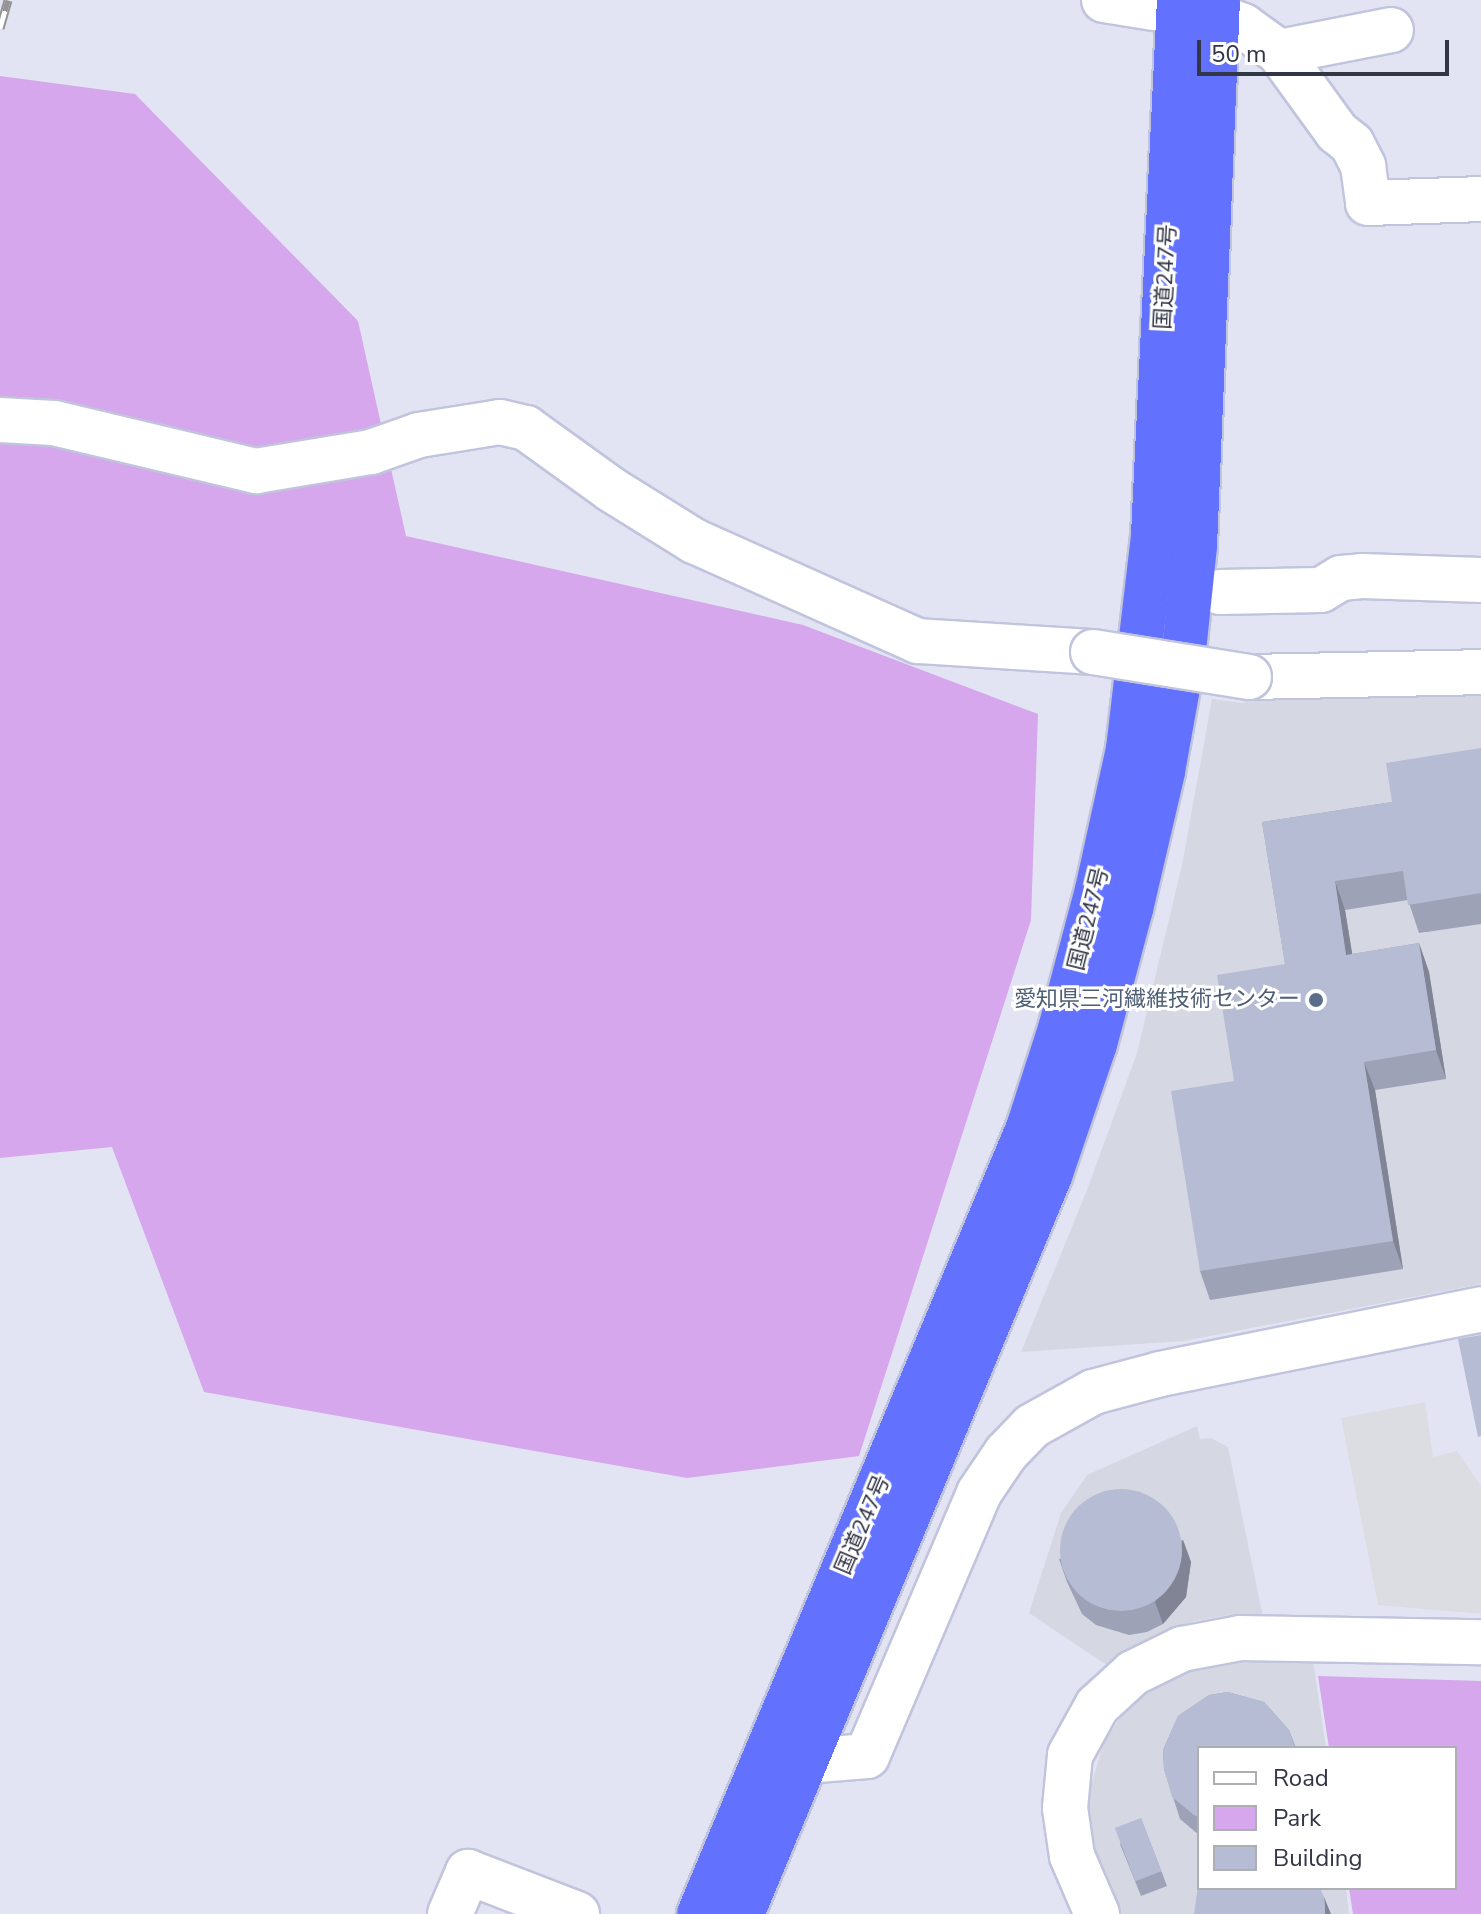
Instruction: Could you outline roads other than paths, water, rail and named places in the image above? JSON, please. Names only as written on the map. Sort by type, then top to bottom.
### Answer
[{"type":"highway","name":"国道247号","points":[[742,1914],[1050,1176],[1095,1044],[1131,909],[1163,771],[1183,660],[1195,546],[1198,7]]},
{"type":"highway","name":"国道247号","points":[[699,1914],[1028,1128],[1060,1029],[1097,890],[1128,749],[1153,535],[1198,7]]},
{"type":"street","points":[[1104,0],[1198,7],[1243,26],[1279,52],[1337,132],[1352,144],[1363,166],[1368,203],[1481,199]]},
{"type":"street","points":[[1279,52],[1391,30]]},
{"type":"street","points":[[0,420],[54,423],[256,471],[371,452],[419,435],[500,422],[526,428],[612,490],[694,541],[918,641],[1093,652],[1249,677],[1481,672]]},
{"type":"street","points":[[1220,592],[1321,590],[1341,578],[1362,576],[1481,580]]},
{"type":"street","points":[[806,1761],[867,1756],[979,1493],[1006,1453],[1032,1426],[1093,1392],[1160,1374],[1481,1309]]},
{"type":"street","points":[[1097,1914],[1072,1856],[1065,1808],[1070,1755],[1097,1706],[1133,1673],[1182,1649],[1240,1638],[1481,1642]]},
{"type":"street","points":[[450,1914],[468,1872],[577,1914]]},
{"type":"railway","points":[[0,28],[8,0]]},
{"type":"place","name":"愛知県三河繊維技術センター","points":[[1316,1000]]}]
